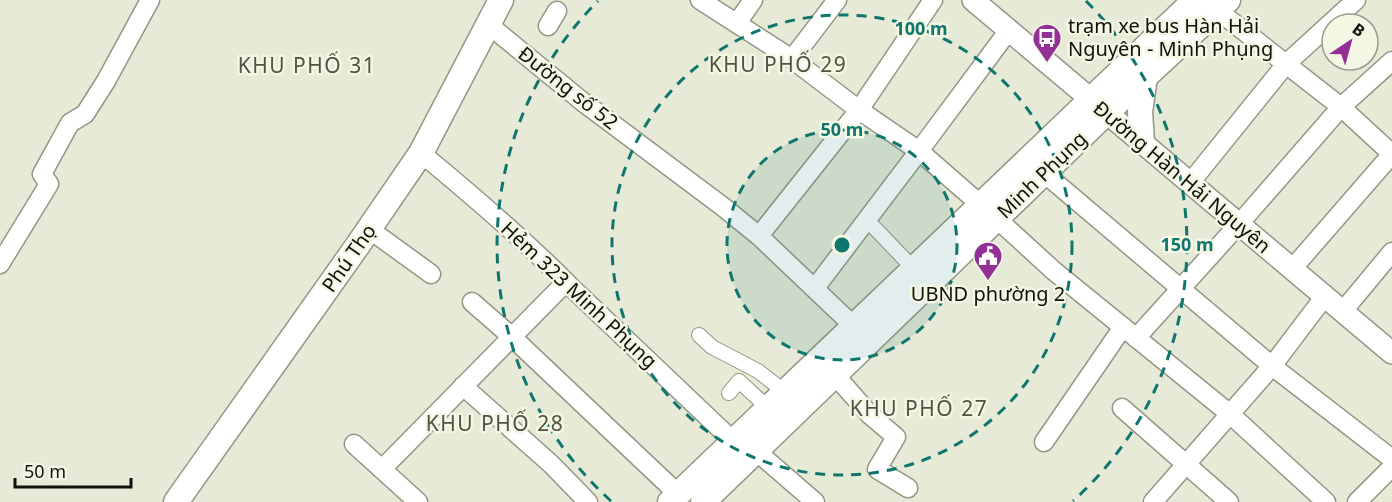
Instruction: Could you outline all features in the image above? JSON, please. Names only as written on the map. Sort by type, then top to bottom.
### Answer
[{"type":"main road","name":"Phú Thọ","points":[[176,502],[421,153],[501,0]]},
{"type":"main road","name":"Minh Phụng","points":[[703,502],[835,375],[862,334],[914,268],[1044,174],[1098,107],[1195,0]]},
{"type":"main road","name":"Minh Phụng","points":[[674,498],[776,400],[862,334],[1098,107],[1144,77],[1217,3]]},
{"type":"main road","points":[[1142,141],[1140,112],[1144,77]]},
{"type":"street","points":[[0,264],[49,184],[42,174],[70,123],[85,114],[106,81],[150,0]]},
{"type":"street","points":[[700,0],[792,59],[859,110],[919,151],[1054,271],[1230,414],[1326,502]]},
{"type":"street","points":[[737,23],[753,0]]},
{"type":"street","points":[[792,59],[837,0]]},
{"type":"street","points":[[759,236],[859,110],[933,0]]},
{"type":"street","name":"Đường Hàn Hải Nguyên","points":[[973,0],[1392,353]]},
{"type":"street","points":[[1190,183],[1286,64],[1356,0]]},
{"type":"street","points":[[1217,3],[1286,64],[1341,107],[1392,154],[1292,269]]},
{"type":"street","name":"Đường số 52","points":[[489,25],[583,102],[759,236],[862,334]]},
{"type":"street","points":[[815,288],[1009,30]]},
{"type":"street","points":[[1044,442],[1130,332],[1181,289],[1341,107],[1392,61]]},
{"type":"street","name":"Hẻm 323 Minh Phụng","points":[[421,153],[473,195],[548,263],[733,441]]},
{"type":"street","points":[[1044,174],[1272,366],[1392,459]]},
{"type":"street","points":[[867,219],[914,268]]},
{"type":"street","points":[[369,230],[431,274]]},
{"type":"street","points":[[1343,311],[1392,252]]},
{"type":"street","points":[[382,469],[566,282]]},
{"type":"street","points":[[1153,502],[1272,366],[1325,296]]},
{"type":"street","points":[[472,302],[512,337],[674,498]]},
{"type":"street","points":[[699,335],[712,347],[758,371],[776,400]]},
{"type":"street","points":[[835,375],[870,415],[896,437],[877,470],[908,488]]},
{"type":"street","points":[[729,393],[739,381],[776,400]]},
{"type":"street","points":[[463,386],[550,464],[588,502]]},
{"type":"street","points":[[1122,408],[1228,502]]},
{"type":"street","points":[[354,444],[418,502]]},
{"type":"street","points":[[756,450],[816,502]]},
{"type":"street","points":[[1357,502],[1392,467]]},
{"type":"place","name":"trạm xe bus Hàn Hải Nguyên - Minh Phụng","points":[[1047,64]]},
{"type":"place","name":"UBND phường 2","points":[[988,282]]},
{"type":"district","name":"KHU PHỐ 29","points":[[778,65]]},
{"type":"district","name":"KHU PHỐ 31","points":[[307,66]]},
{"type":"district","name":"KHU PHỐ 27","points":[[919,409]]},
{"type":"district","name":"KHU PHỐ 28","points":[[495,424]]}]
